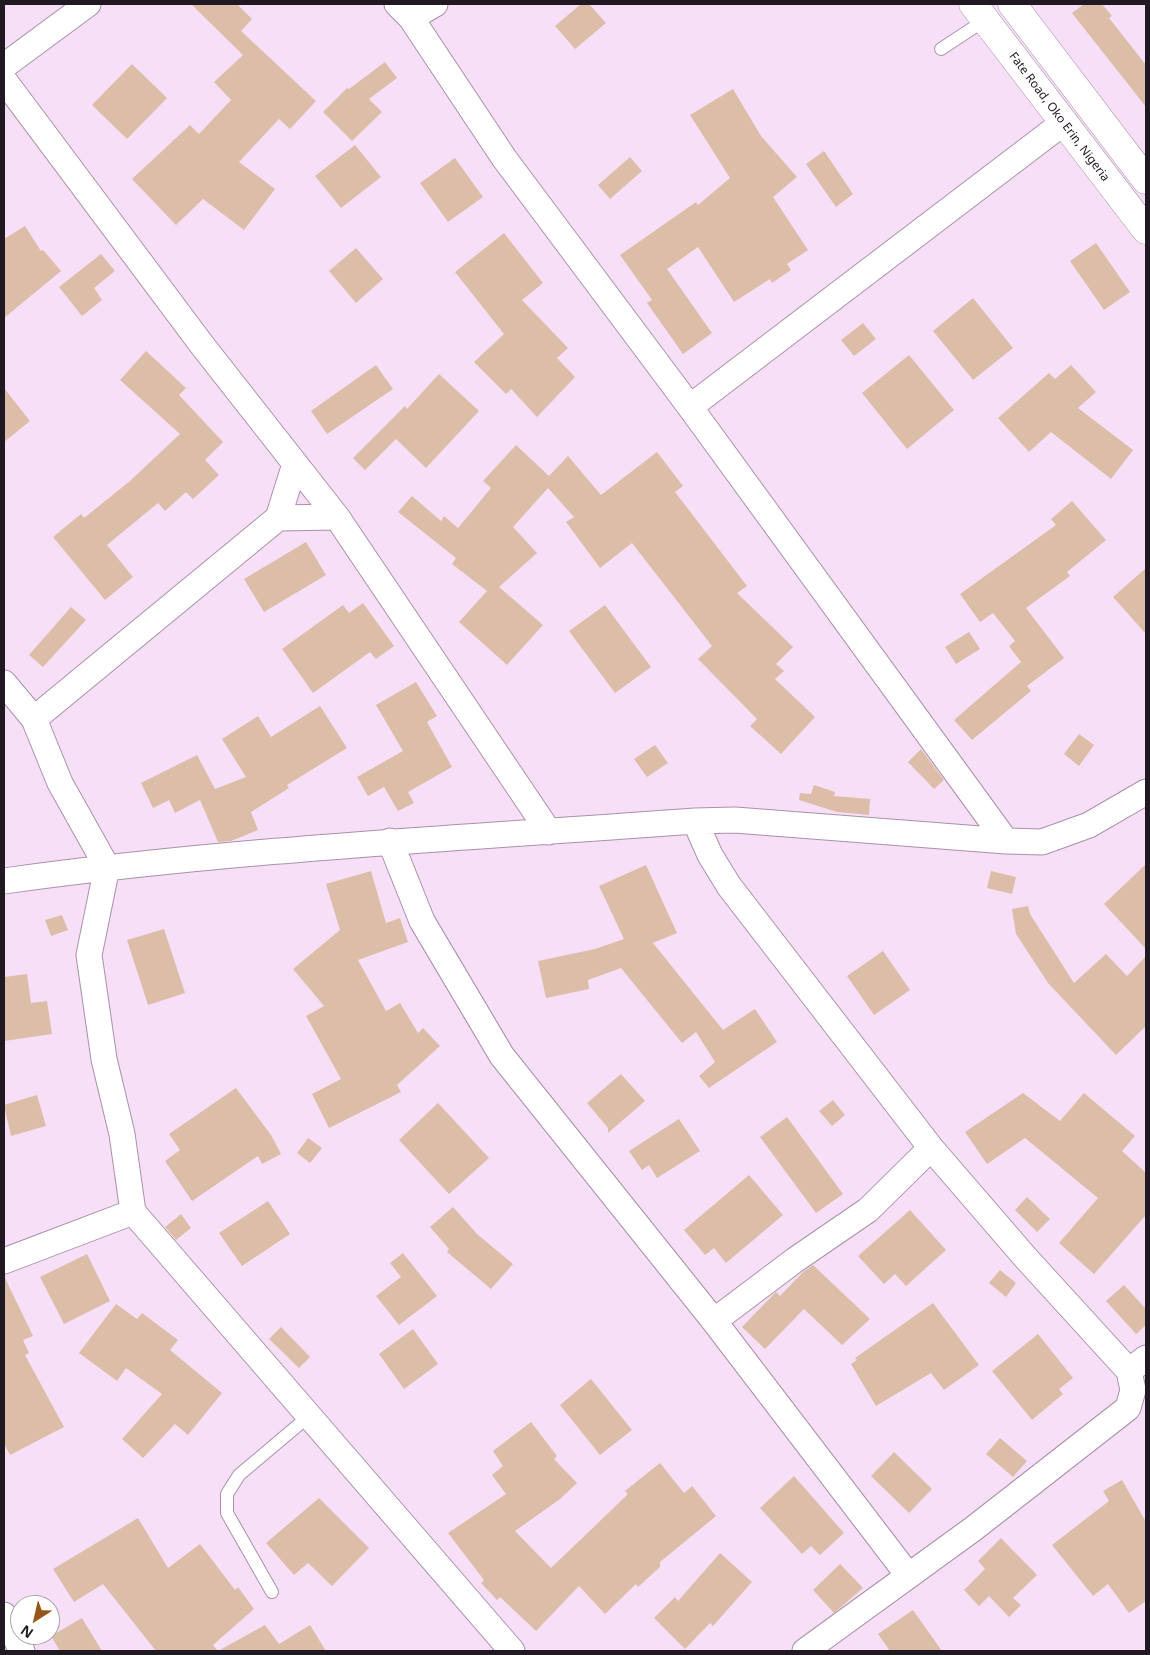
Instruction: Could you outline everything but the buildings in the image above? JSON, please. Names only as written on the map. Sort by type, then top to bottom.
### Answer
[{"type":"street","points":[[4,66],[88,4]]},
{"type":"street","points":[[435,4],[404,11],[504,158],[690,407],[1006,841]]},
{"type":"street","points":[[1012,4],[1146,180]]},
{"type":"street","name":"Fate Road, Oko Erin, Nigeria","points":[[979,12],[1146,230]]},
{"type":"street","points":[[4,80],[202,345],[337,517],[549,832]]},
{"type":"street","points":[[690,407],[1063,123]]},
{"type":"street","points":[[34,719],[278,518],[296,464]]},
{"type":"street","points":[[278,518],[337,517]]},
{"type":"street","points":[[4,683],[34,719],[60,783],[108,867],[89,955],[104,1059],[122,1134],[133,1212],[512,1651]]},
{"type":"street","points":[[4,881],[108,867],[390,841],[695,821],[735,820],[1006,841],[1042,842],[1089,825],[1146,792]]},
{"type":"street","points":[[710,855],[735,820]]},
{"type":"street","points":[[695,821],[710,855],[729,886],[931,1148],[1024,1257],[1138,1365],[1128,1408],[973,1529],[805,1651]]},
{"type":"street","points":[[390,841],[422,921],[502,1056],[714,1321],[908,1575]]},
{"type":"street","points":[[714,1321],[795,1260],[868,1210],[931,1148]]},
{"type":"street","points":[[4,1261],[133,1212]]},
{"type":"street","points":[[4,1615],[22,1651]]},
{"type":"lane","points":[[941,49],[979,12]]},
{"type":"lane","points":[[272,1592],[227,1512],[227,1494],[240,1475],[309,1416]]}]
